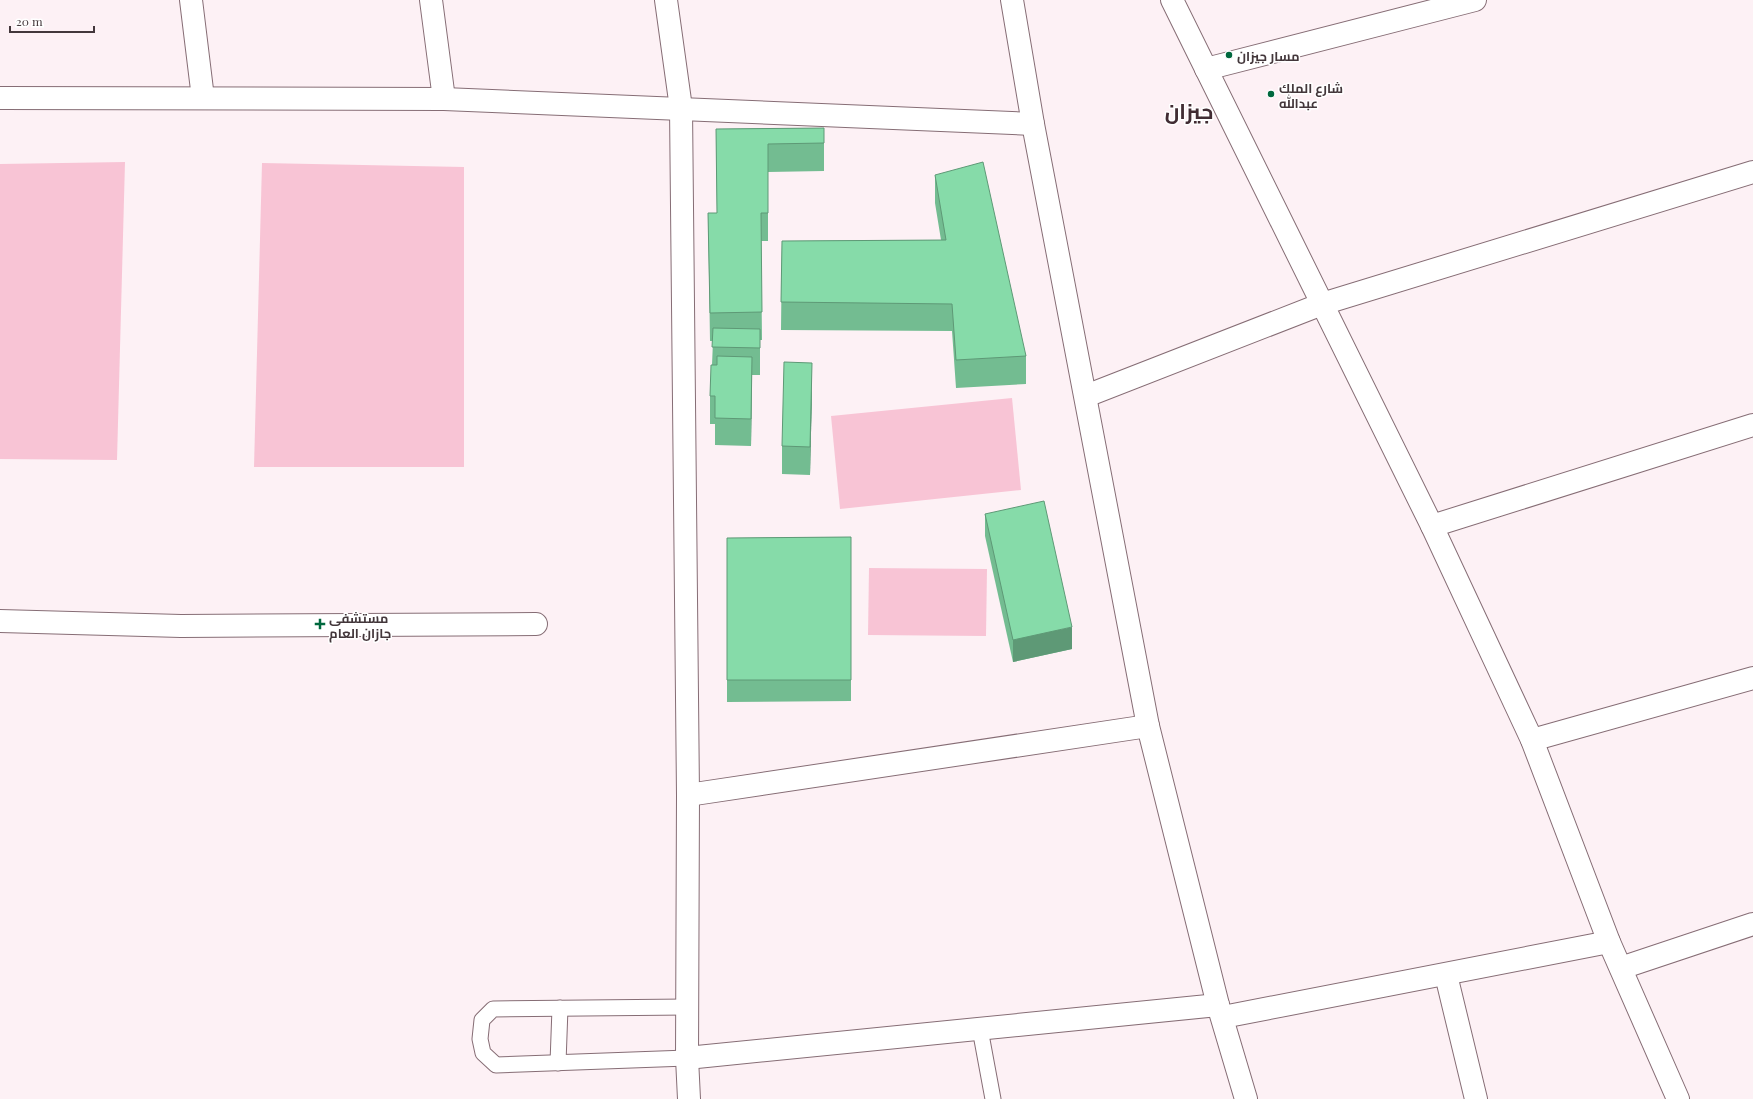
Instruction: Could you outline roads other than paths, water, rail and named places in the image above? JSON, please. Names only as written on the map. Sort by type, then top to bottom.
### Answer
[{"type":"street","points":[[191,0],[203,98]]},
{"type":"street","points":[[431,0],[444,99]]},
{"type":"street","points":[[666,0],[681,108],[688,795],[687,1058],[689,1099]]},
{"type":"street","points":[[1012,0],[1033,124],[1148,726],[1221,1011],[1246,1099]]},
{"type":"street","points":[[1172,0],[1432,526],[1532,740],[1609,942],[1678,1099]]},
{"type":"street","points":[[1206,69],[1475,0]]},
{"type":"street","points":[[0,98],[444,99],[1033,124]]},
{"type":"street","points":[[1086,396],[1322,304],[1753,172]]},
{"type":"street","points":[[1432,526],[1753,425]]},
{"type":"street","points":[[0,621],[181,626],[536,624]]},
{"type":"street","points":[[1532,740],[1753,678]]},
{"type":"street","points":[[688,795],[1148,726]]},
{"type":"street","points":[[1621,968],[1753,924]]},
{"type":"street","points":[[687,1058],[980,1029],[1221,1011],[1446,974],[1609,942]]},
{"type":"street","points":[[1446,974],[1476,1099]]},
{"type":"lane","points":[[687,1007],[493,1009],[482,1020],[480,1039],[483,1053],[496,1065],[687,1058]]},
{"type":"lane","points":[[558,1063],[560,1008]]},
{"type":"lane","points":[[980,1029],[993,1099]]},
{"type":"place","name":"مسار جيزان","points":[[1229,55]]},
{"type":"place","name":"شارع الملك عبدالله","points":[[1271,94]]},
{"type":"place","name":"مستشفى جازان العام","points":[[320,624]]},
{"type":"district","name":"جيزان","points":[[1189,110]]}]
